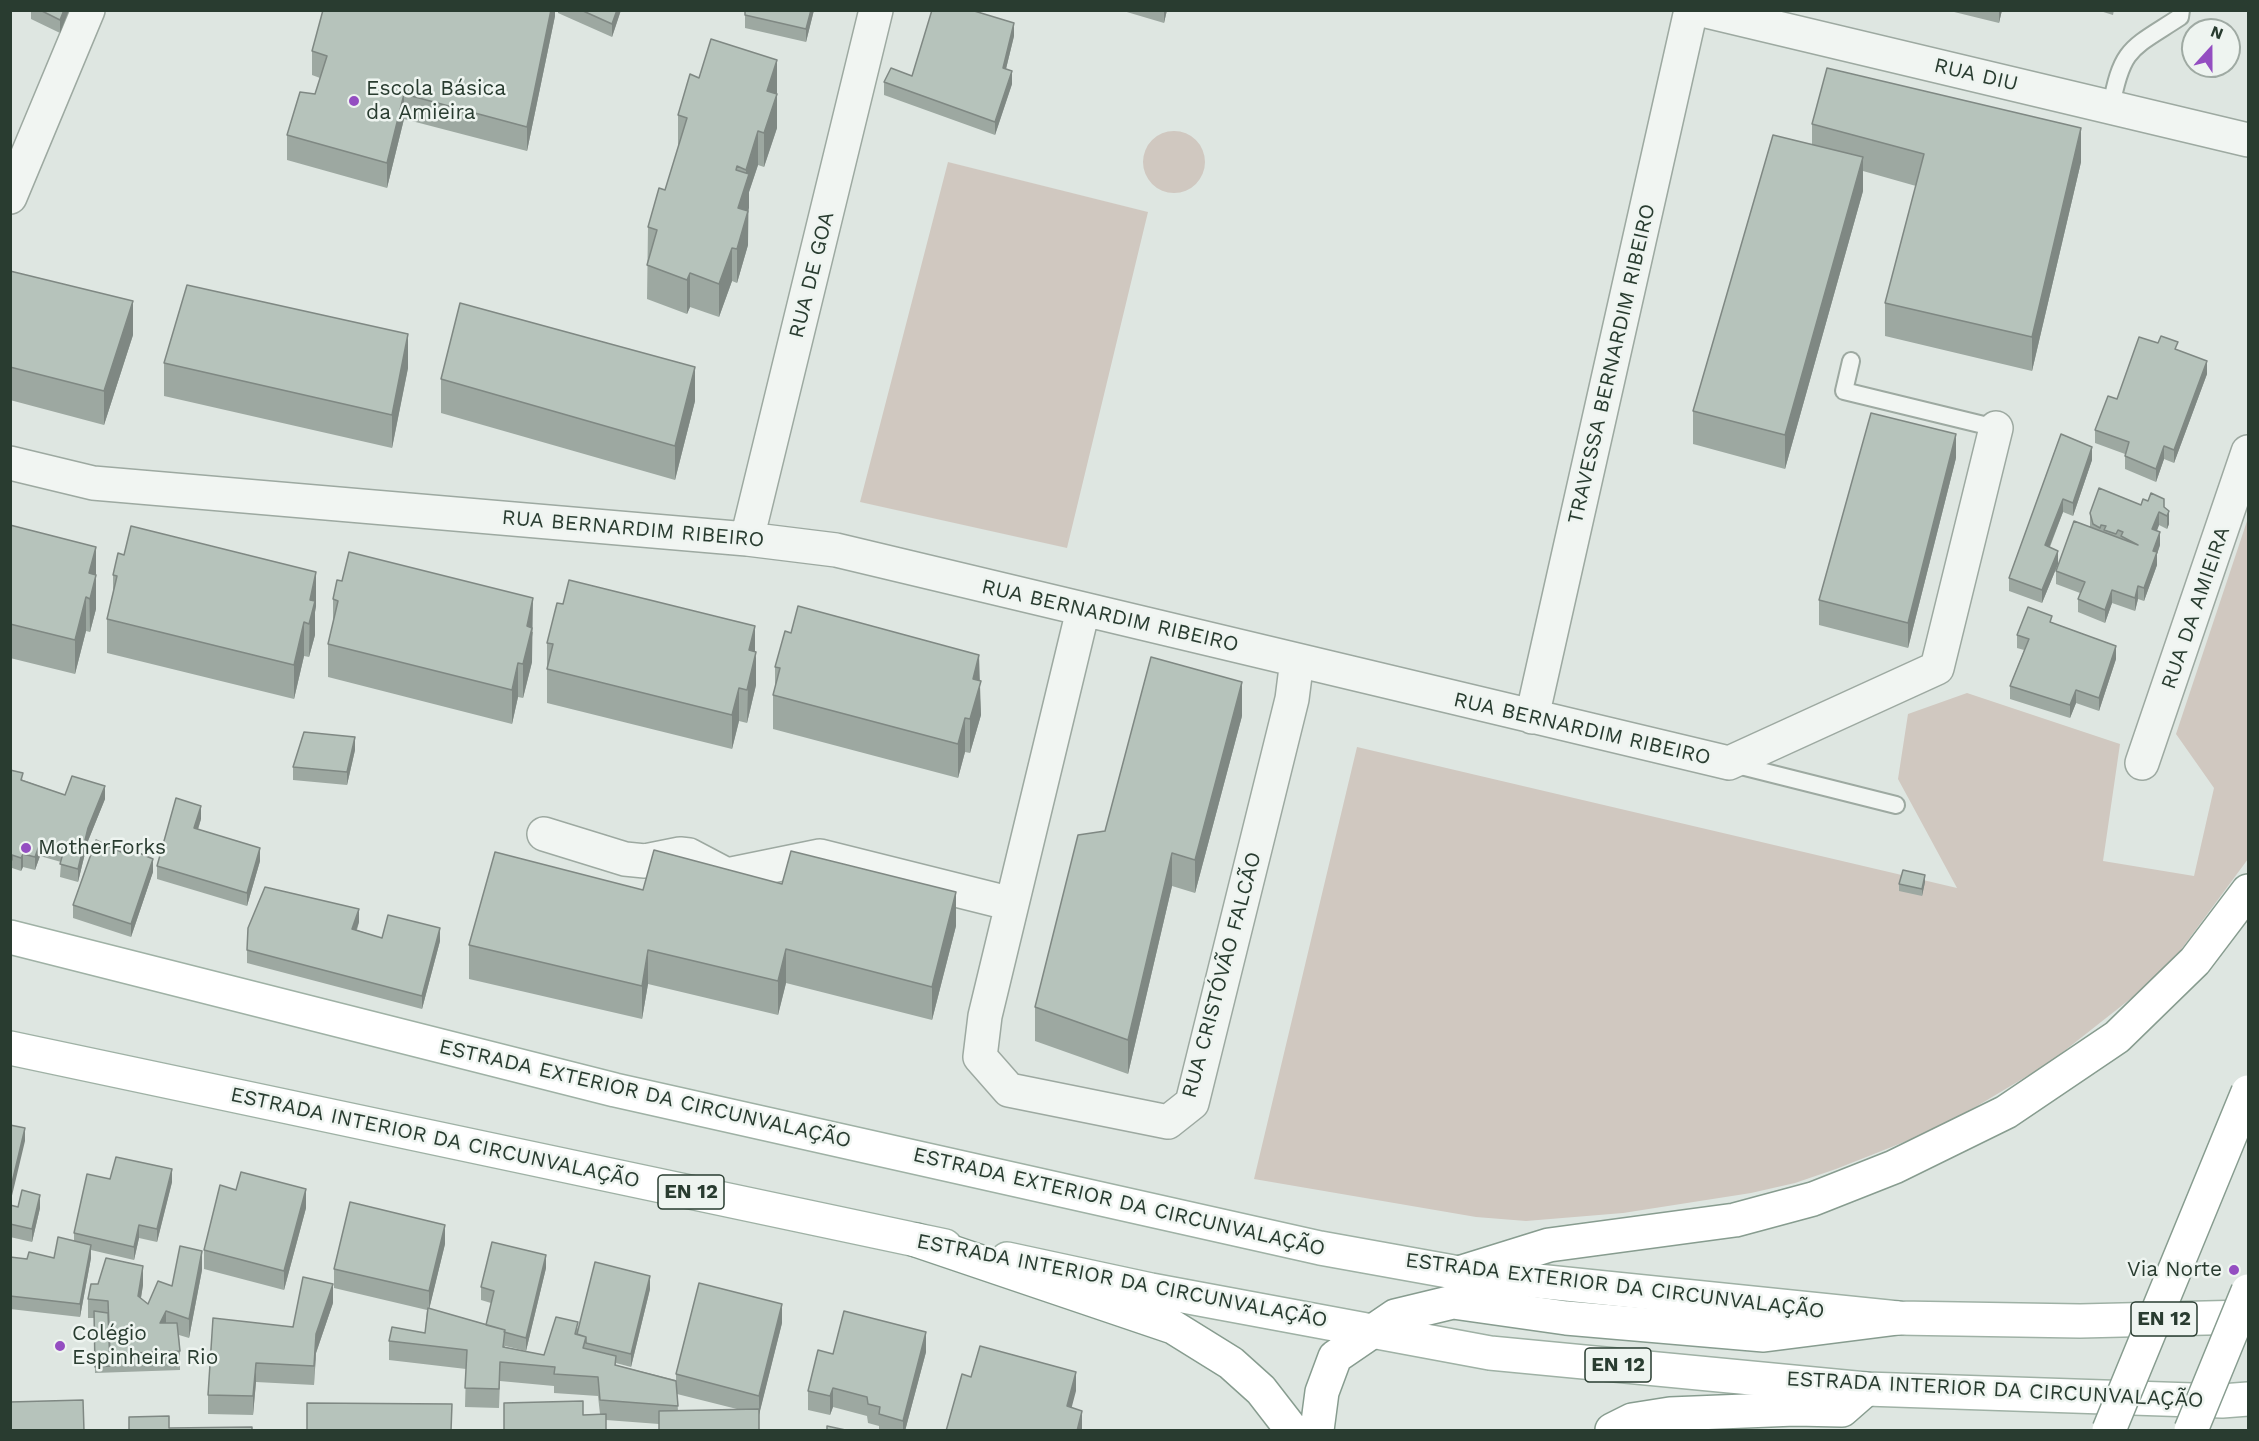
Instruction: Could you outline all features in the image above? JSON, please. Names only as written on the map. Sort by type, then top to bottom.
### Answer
[{"type":"main road","points":[[1460,1273],[1548,1245],[1735,1220],[1813,1199],[1894,1167],[2006,1112],[2117,1037],[2195,961],[2248,891]]},
{"type":"main road","name":"ESTRADA EXTERIOR DA CIRCUNVALAÇÃO","points":[[10,937],[627,1093],[1320,1248],[1460,1273],[1898,1318],[2080,1321],[2248,1317]]},
{"type":"main road","name":"ESTRADA INTERIOR DA CIRCUNVALAÇÃO","points":[[10,1048],[1151,1290],[1490,1353],[1866,1389],[2187,1400],[2248,1399]]},
{"type":"main road","points":[[2109,1431],[2248,1092]]},
{"type":"main road","points":[[916,1240],[1173,1327],[1231,1363],[1260,1390],[1292,1431]]},
{"type":"main road","points":[[2191,1431],[2248,1292]]},
{"type":"main road","points":[[1317,1431],[1322,1392],[1335,1357],[1395,1316],[1453,1302],[1566,1318],[1764,1335],[1898,1318]]},
{"type":"main road","points":[[1612,1431],[1632,1420],[1671,1414],[1795,1408],[1842,1410],[1866,1389]]},
{"type":"street","points":[[10,197],[88,10]]},
{"type":"street","name":"RUA DE GOA","points":[[747,539],[876,10]]},
{"type":"street","name":"TRAVESSA BERNARDIM RIBEIRO","points":[[1532,717],[1691,10]]},
{"type":"street","name":"RUA DIU","points":[[1702,10],[2111,107],[2163,122],[2248,140]]},
{"type":"street","name":"RUA BERNARDIM RIBEIRO","points":[[10,463],[93,483],[747,539],[836,550],[1729,763],[1937,668],[1996,428]]},
{"type":"street","name":"RUA DA AMIEIRA","points":[[2142,763],[2248,452]]},
{"type":"street","name":"RUA CRISTÓVÃO FALCÃO","points":[[1083,610],[985,1016],[980,1057],[1009,1090],[1168,1122],[1192,1103],[1292,699],[1297,660]]},
{"type":"street","points":[[544,834],[625,859],[645,861],[680,854],[689,855],[727,875],[820,856],[1012,904]]},
{"type":"lane","points":[[2111,107],[2117,75],[2130,49],[2180,17],[2181,10]]},
{"type":"lane","points":[[1851,361],[1844,392],[1996,428]]},
{"type":"lane","points":[[1729,763],[1896,805]]},
{"type":"shaded area","points":[[1168,131],[1180,131],[1196,140],[1203,150],[1205,162],[1203,174],[1196,184],[1180,193],[1168,193],[1157,188],[1148,179],[1143,168],[1143,156],[1148,145],[1157,136]]},
{"type":"shaded area","points":[[948,162],[1148,212],[1067,548],[860,502]]},
{"type":"shaded area","points":[[2248,518],[2248,859],[2180,951],[2148,985],[2049,1063],[1942,1127],[1836,1169],[1795,1183],[1751,1193],[1623,1213],[1526,1221],[1476,1217],[1254,1179],[1357,747],[1957,888],[1898,779],[1908,714],[1967,693],[2120,744],[2103,861],[2194,876],[2214,788],[2176,734]]},
{"type":"building","points":[[40,10],[64,10],[60,20]]},
{"type":"building","points":[[323,10],[551,10],[527,127],[404,94],[387,163],[287,135],[300,92],[315,94],[327,56],[312,51]]},
{"type":"building","points":[[581,10],[617,10],[612,24]]},
{"type":"building","points":[[745,10],[811,10],[806,29],[745,15]]},
{"type":"building","points":[[932,10],[971,10],[1014,23],[1003,68],[1012,71],[995,122],[884,82],[891,68],[912,76]]},
{"type":"building","points":[[711,39],[777,60],[767,91],[777,94],[764,133],[758,131],[746,170],[737,166],[736,170],[749,174],[738,208],[748,211],[737,249],[732,248],[719,284],[690,273],[687,280],[647,265],[657,230],[648,227],[659,188],[665,190],[687,118],[678,115],[690,74],[699,78]]},
{"type":"building","points":[[1827,68],[2081,128],[2032,337],[1885,303],[1924,154],[1812,124]]},
{"type":"building","points":[[1773,135],[1863,157],[1785,435],[1693,411]]},
{"type":"building","points":[[10,271],[133,301],[104,391],[10,367]]},
{"type":"building","points":[[187,285],[408,334],[392,415],[164,363]]},
{"type":"building","points":[[460,303],[695,367],[675,446],[441,379]]},
{"type":"building","points":[[2161,336],[2178,342],[2175,349],[2207,361],[2174,450],[2164,446],[2156,469],[2125,456],[2129,442],[2095,430],[2108,396],[2117,399],[2139,337],[2158,343]]},
{"type":"building","points":[[1871,413],[1956,434],[1908,623],[1819,600]]},
{"type":"building","points":[[2061,434],[2092,447],[2073,503],[2063,499],[2045,545],[2058,551],[2042,590],[2009,578]]},
{"type":"building","points":[[2099,488],[2141,505],[2143,499],[2148,501],[2151,493],[2164,499],[2164,507],[2169,511],[2167,516],[2159,512],[2152,529],[2160,532],[2153,551],[2157,552],[2144,588],[2138,586],[2135,598],[2112,590],[2105,610],[2078,599],[2085,582],[2056,571],[2074,521],[2138,545],[2121,536],[2123,532],[2118,530],[2116,534],[2104,530],[2106,526],[2101,525],[2100,528],[2093,524],[2090,513]]},
{"type":"building","points":[[10,525],[96,547],[89,573],[96,575],[90,599],[86,597],[75,640],[10,624]]},
{"type":"building","points":[[131,526],[316,572],[310,600],[315,601],[309,624],[304,622],[294,665],[107,619],[117,576],[113,575],[118,553],[124,555]]},
{"type":"building","points":[[349,552],[533,598],[527,626],[532,628],[523,664],[518,663],[512,690],[328,644],[338,601],[333,599],[337,580],[342,581]]},
{"type":"building","points":[[569,580],[755,626],[749,650],[756,652],[747,690],[739,688],[732,715],[547,669],[553,644],[547,643],[557,603],[563,604]]},
{"type":"building","points":[[798,606],[979,655],[973,679],[981,681],[970,719],[965,718],[958,744],[773,695],[780,668],[775,667],[785,631],[791,633]]},
{"type":"building","points":[[2028,607],[2052,616],[2050,622],[2116,646],[2099,698],[2076,690],[2070,705],[2010,686],[2029,639],[2017,635]]},
{"type":"building","points":[[1151,657],[1242,682],[1195,860],[1172,853],[1128,1040],[1035,1007],[1078,835],[1105,831]]},
{"type":"building","points":[[304,732],[355,737],[347,772],[293,767]]},
{"type":"building","points":[[10,770],[23,773],[21,780],[65,795],[72,776],[105,786],[88,828],[78,869],[60,864],[64,850],[40,843],[35,857],[23,854],[21,858],[12,855],[12,860],[10,860]]},
{"type":"building","points":[[176,798],[201,806],[194,828],[260,848],[247,893],[157,866]]},
{"type":"building","points":[[96,840],[121,852],[123,846],[153,859],[131,924],[73,905]]},
{"type":"building","points":[[654,850],[782,884],[791,851],[956,892],[932,987],[786,949],[778,981],[648,950],[642,986],[469,945],[495,852],[643,890]]},
{"type":"building","points":[[1903,870],[1925,875],[1922,889],[1899,884]]},
{"type":"building","points":[[265,887],[359,909],[352,929],[382,938],[388,915],[440,928],[422,996],[247,950],[248,928]]},
{"type":"building","points":[[10,1125],[25,1128],[10,1191]]},
{"type":"building","points":[[116,1157],[172,1169],[157,1229],[139,1225],[134,1247],[74,1233],[87,1174],[110,1179]]},
{"type":"building","points":[[241,1172],[306,1189],[284,1271],[204,1250],[220,1185],[236,1190]]},
{"type":"building","points":[[22,1190],[40,1195],[32,1229],[10,1224],[10,1205],[18,1207]]},
{"type":"building","points":[[350,1202],[445,1225],[429,1291],[334,1269]]},
{"type":"building","points":[[58,1237],[91,1245],[80,1304],[10,1296],[10,1257],[27,1259],[29,1252],[54,1258]]},
{"type":"building","points":[[492,1242],[546,1255],[526,1338],[486,1325],[494,1291],[481,1287]]},
{"type":"building","points":[[180,1246],[202,1251],[189,1319],[166,1311],[160,1323],[177,1323],[180,1351],[110,1354],[108,1301],[88,1299],[91,1284],[98,1284],[106,1258],[143,1266],[138,1296],[148,1304],[158,1281],[172,1286]]},
{"type":"building","points":[[595,1262],[650,1276],[631,1354],[586,1343],[586,1337],[577,1334]]},
{"type":"building","points":[[303,1277],[333,1284],[316,1334],[314,1366],[256,1363],[253,1396],[208,1395],[213,1318],[293,1327]]},
{"type":"building","points":[[699,1283],[782,1304],[759,1396],[676,1374]]},
{"type":"building","points":[[428,1308],[505,1330],[503,1347],[544,1355],[556,1317],[578,1322],[575,1334],[586,1337],[583,1348],[616,1356],[615,1365],[676,1381],[678,1406],[600,1400],[598,1377],[554,1374],[555,1367],[500,1362],[499,1389],[465,1388],[467,1350],[389,1341],[392,1327],[425,1333]]},
{"type":"building","points":[[94,1311],[108,1313],[110,1366],[95,1367]]},
{"type":"building","points":[[844,1311],[926,1332],[903,1421],[879,1414],[880,1407],[868,1404],[867,1397],[833,1388],[830,1396],[808,1391],[818,1350],[833,1354]]},
{"type":"building","points":[[980,1346],[1076,1372],[1067,1406],[1082,1411],[1077,1431],[946,1431],[962,1374],[971,1377]]},
{"type":"building","points":[[83,1400],[84,1431],[10,1431],[10,1402]]},
{"type":"building","points":[[583,1401],[583,1415],[606,1414],[606,1431],[504,1431],[504,1403]]},
{"type":"building","points":[[307,1403],[452,1404],[451,1431],[307,1431]]},
{"type":"building","points":[[759,1409],[759,1431],[659,1431],[659,1411]]},
{"type":"building","points":[[169,1416],[169,1428],[252,1427],[252,1431],[129,1431],[129,1417]]},
{"type":"building","points":[[827,1426],[850,1431],[827,1431]]},
{"type":"place","name":"Escola Básica da Amieira","points":[[354,101]]},
{"type":"place","name":"MotherForks","points":[[26,848]]},
{"type":"place","name":"Via Norte","points":[[2234,1270]]},
{"type":"place","name":"Colégio Espinheira Rio","points":[[60,1346]]}]
